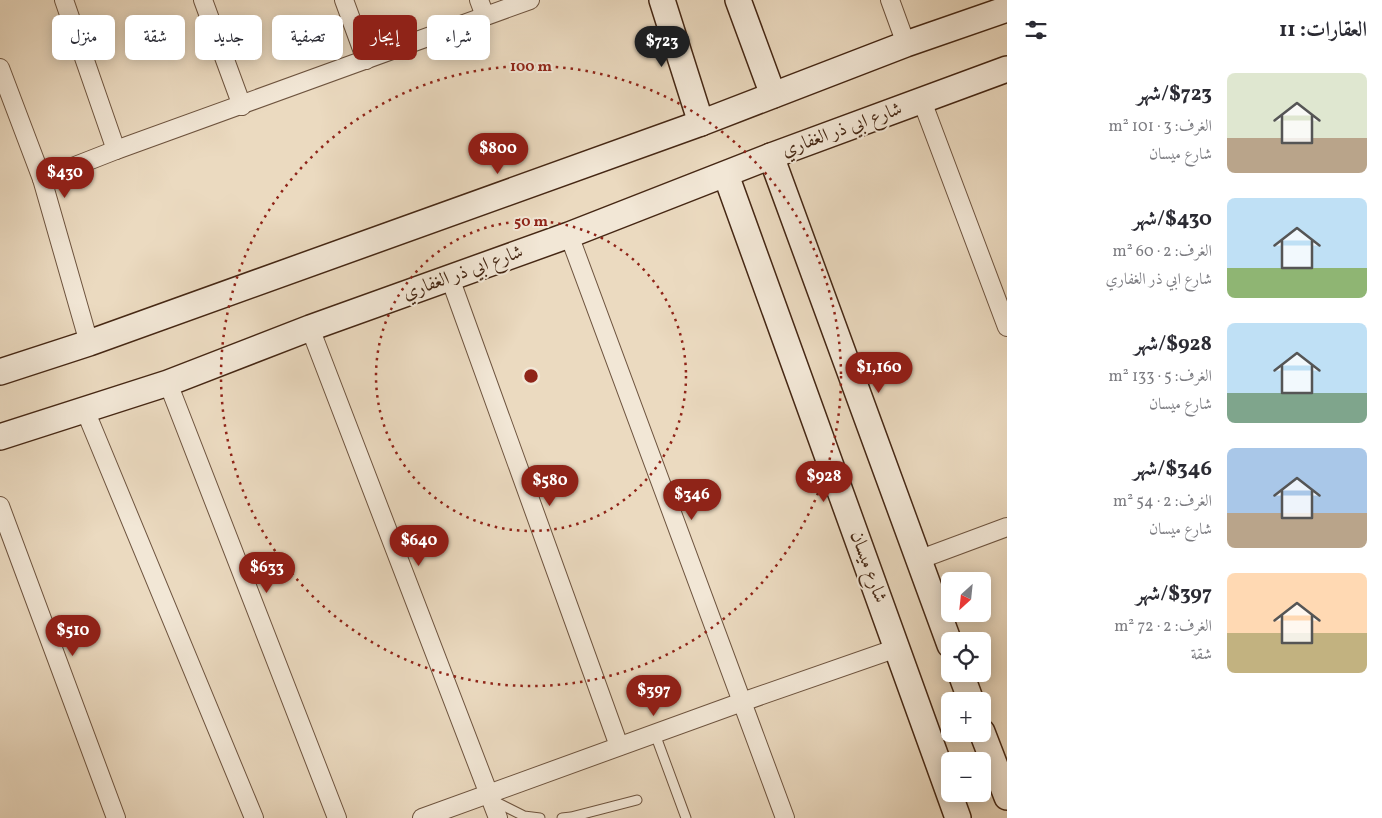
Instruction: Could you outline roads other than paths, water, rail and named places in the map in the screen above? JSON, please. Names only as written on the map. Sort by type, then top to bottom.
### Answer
[{"type":"main road","points":[[662,0],[701,123]]},
{"type":"main road","points":[[738,0],[773,95]]},
{"type":"main road","points":[[0,372],[89,343],[701,123],[906,44],[1007,9]]},
{"type":"main road","name":"شارع ابي ذر الغفاري","points":[[0,437],[168,383],[310,328],[569,235],[771,156],[1007,69]]},
{"type":"main road","points":[[771,156],[945,632]]},
{"type":"main road","name":"شارع ميسان","points":[[726,175],[958,818]]},
{"type":"main road","points":[[986,742],[1007,797]]},
{"type":"street","points":[[64,0],[116,150]]},
{"type":"street","points":[[203,0],[242,106]]},
{"type":"street","points":[[344,0],[353,25]]},
{"type":"street","points":[[417,37],[482,8],[530,0]]},
{"type":"street","points":[[890,0],[906,44]]},
{"type":"street","points":[[42,178],[366,60]]},
{"type":"street","points":[[0,68],[42,178],[89,343]]},
{"type":"street","points":[[922,100],[1007,328]]},
{"type":"street","points":[[569,235],[785,818]]},
{"type":"street","points":[[450,278],[619,746]]},
{"type":"street","points":[[310,328],[498,818]]},
{"type":"street","points":[[168,383],[337,818]]},
{"type":"street","points":[[85,410],[254,818]]},
{"type":"street","points":[[0,506],[116,818]]},
{"type":"street","points":[[918,560],[1007,527]]},
{"type":"street","points":[[422,818],[489,797],[619,746],[897,648]]},
{"type":"lane","points":[[655,734],[686,818]]},
{"type":"lane","points":[[489,797],[524,816],[540,818]]},
{"type":"lane","points":[[562,818],[571,818],[637,800]]}]
